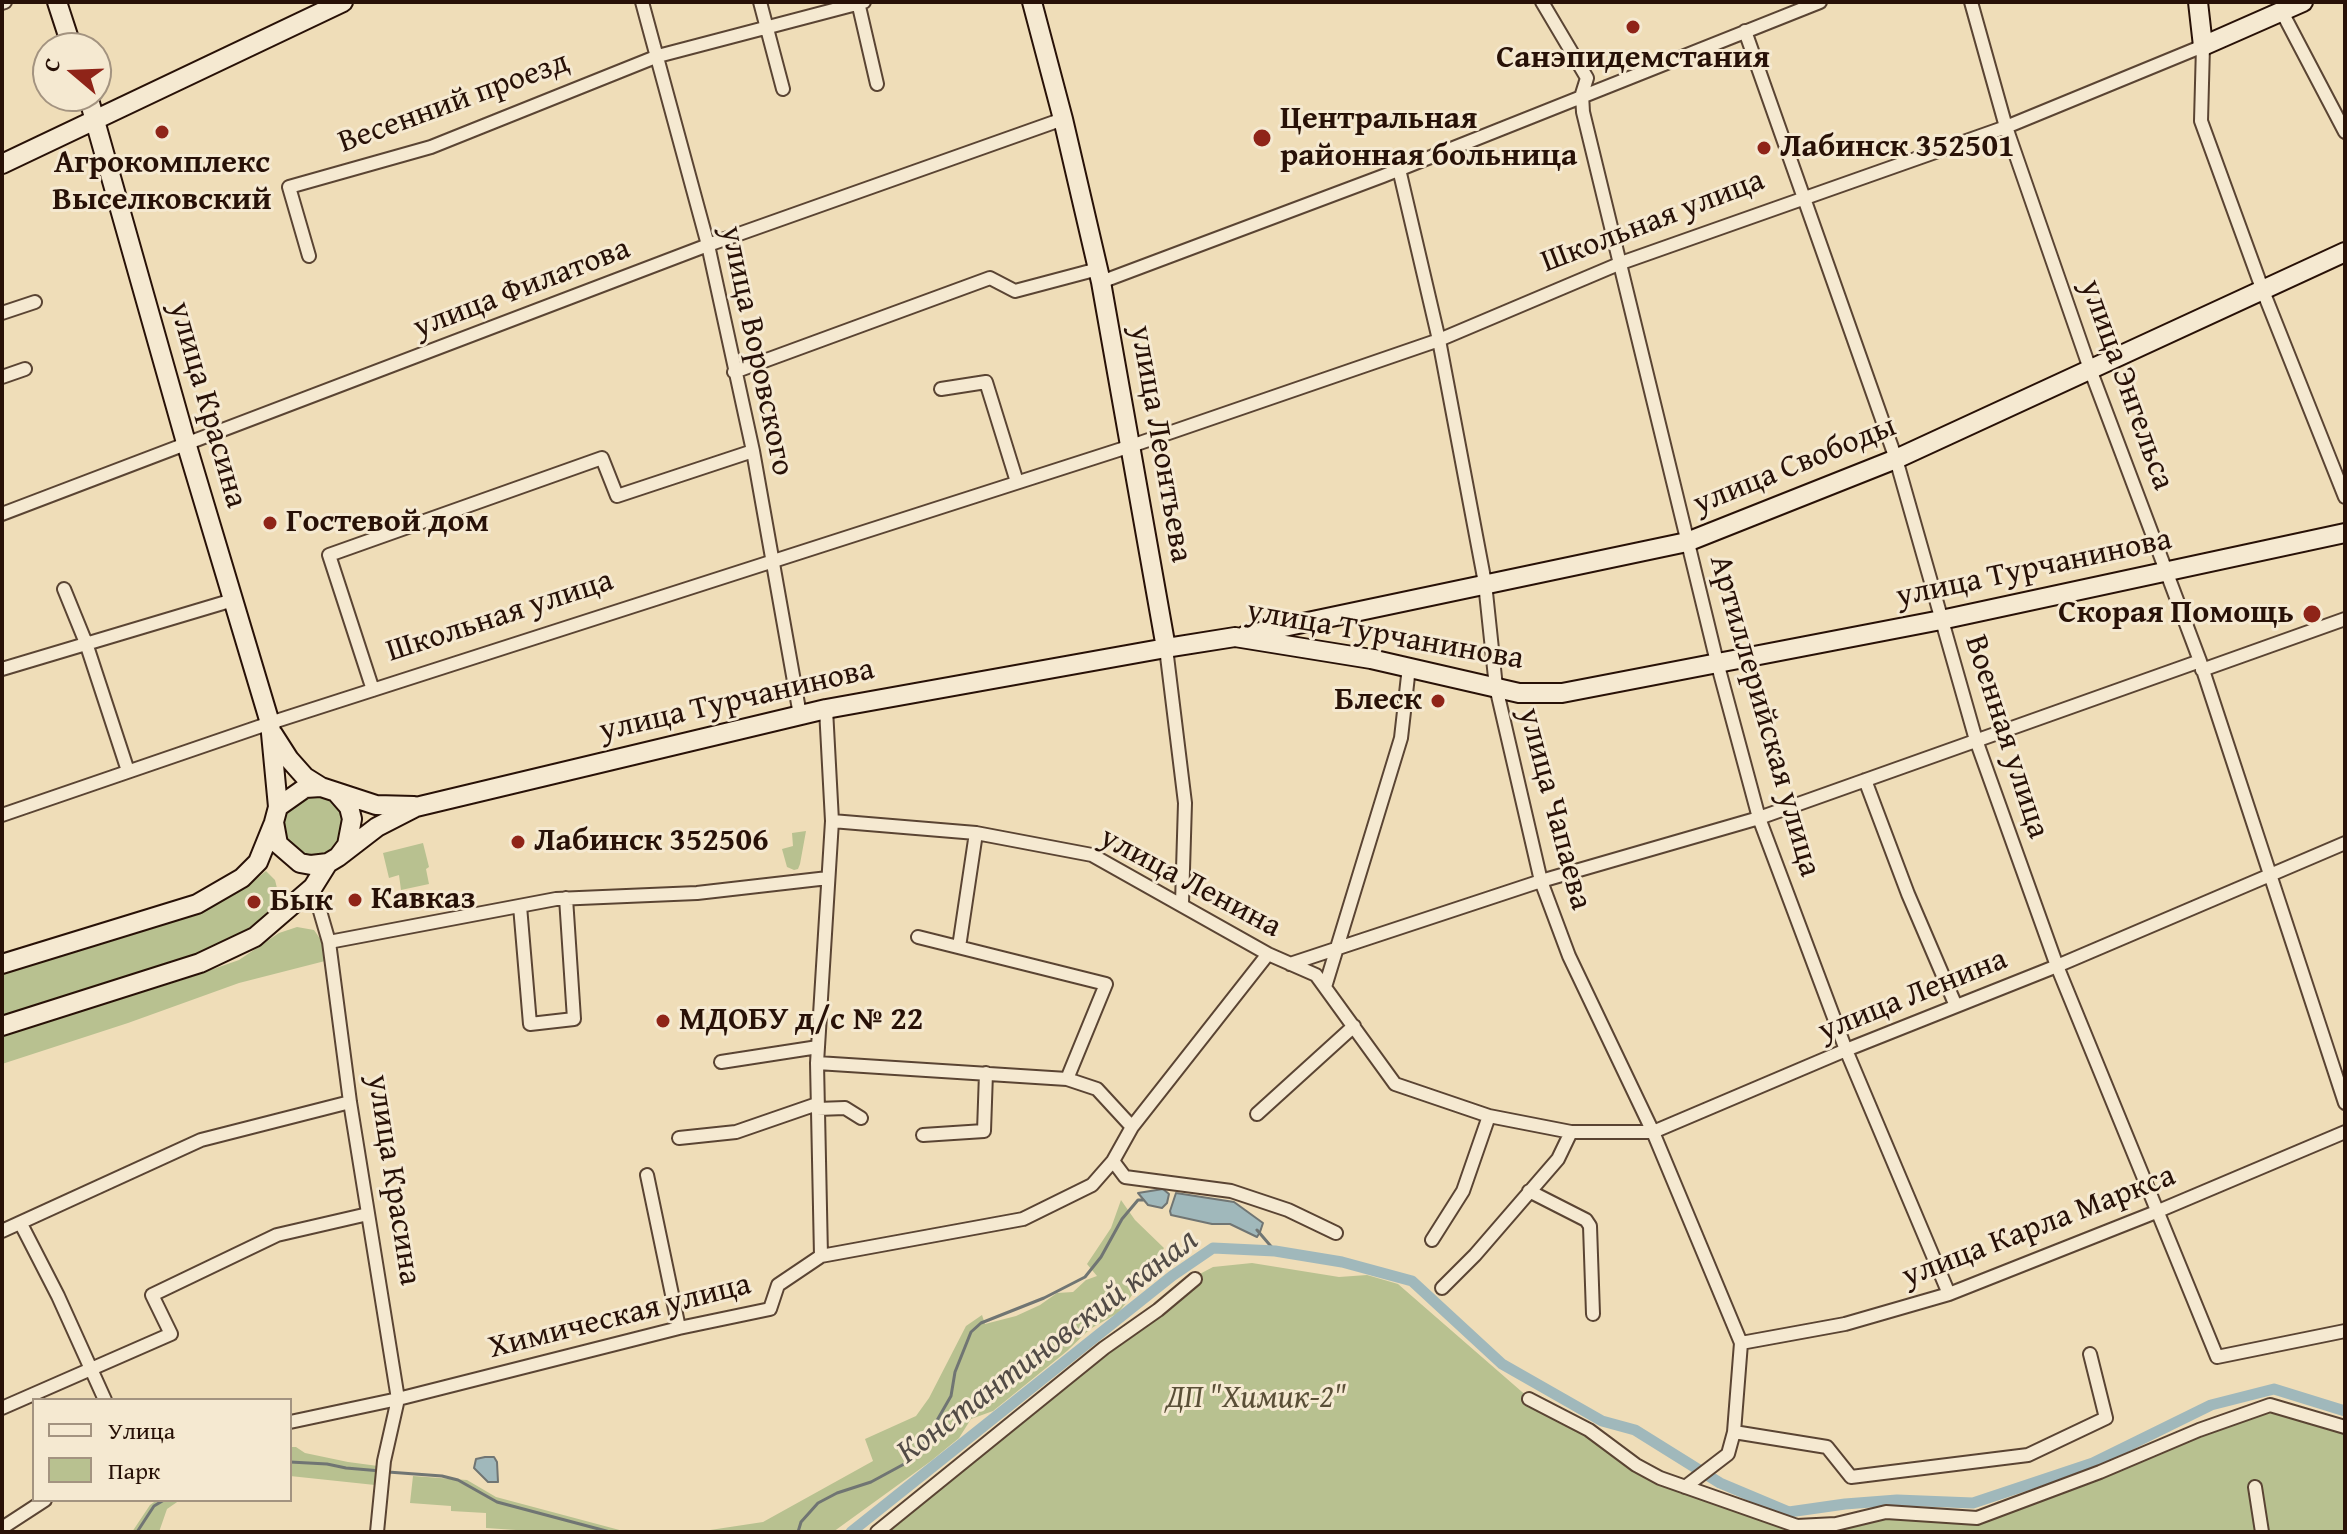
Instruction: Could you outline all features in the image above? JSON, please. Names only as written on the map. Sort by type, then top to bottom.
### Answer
[{"type":"street","points":[[57,2],[67,32]]},
{"type":"street","points":[[2,164],[343,2]]},
{"type":"street","name":"улица Воровского","points":[[642,2],[708,245],[753,451],[800,715]]},
{"type":"street","points":[[760,2],[783,89]]},
{"type":"street","points":[[658,56],[860,2],[877,84]]},
{"type":"street","name":"улица Леонтьева","points":[[1032,2],[1099,275],[1166,648],[1185,803],[1182,903]]},
{"type":"street","name":"Артиллерийская улица","points":[[1542,2],[1587,78],[1582,94],[1583,112],[1687,542],[1759,818],[1846,1050],[1949,1294]]},
{"type":"street","name":"улица Энгельса","points":[[1971,2],[2006,127],[2090,369],[2201,666],[2345,1103]]},
{"type":"street","points":[[2198,2],[2203,46],[2201,121],[2263,291],[2345,497]]},
{"type":"street","name":"Школьная улица","points":[[2,815],[373,690],[1131,446],[1439,340],[1621,263],[2006,127],[2303,2]]},
{"type":"street","points":[[734,372],[990,278],[1015,291],[1099,275],[1399,169],[1816,3]]},
{"type":"street","points":[[2282,12],[2345,132]]},
{"type":"street","name":"Военная улица","points":[[1745,31],[1896,459],[1976,740],[2057,966],[2217,1357],[2345,1331]]},
{"type":"street","name":"Весенний проезд","points":[[309,256],[289,187],[431,147],[658,56]]},
{"type":"street","name":"улица Красина","points":[[93,112],[270,727],[276,815]]},
{"type":"street","name":"улица Филатова","points":[[2,514],[708,245],[1063,119]]},
{"type":"street","name":"улица Чапаева","points":[[1399,169],[1439,340],[1485,583],[1496,687],[1541,881],[1569,956],[1653,1132],[1741,1343],[1734,1432]]},
{"type":"street","name":"улица Свободы","points":[[1235,637],[1687,542],[1896,459],[2345,252]]},
{"type":"street","points":[[2,313],[35,302]]},
{"type":"street","points":[[2,377],[25,369]]},
{"type":"street","points":[[941,389],[986,382],[1017,482]]},
{"type":"street","points":[[373,690],[329,555],[602,458],[617,496],[753,451]]},
{"type":"street","name":"улица Турчанинова","points":[[2,1026],[200,963],[255,937],[313,887],[333,860],[377,827],[416,807],[826,709],[1235,637],[1409,667],[1519,693],[1562,693],[1941,620],[2345,533]]},
{"type":"street","points":[[64,589],[86,643],[128,771]]},
{"type":"street","points":[[2,669],[233,600]]},
{"type":"street","points":[[1290,964],[1541,881],[1759,818],[1976,740],[2345,619]]},
{"type":"street","points":[[1325,987],[1401,738],[1409,667]]},
{"type":"street","points":[[821,1256],[817,1063],[832,821],[826,709]]},
{"type":"street","name":"улица Красина","points":[[270,727],[289,759],[305,777],[328,790]]},
{"type":"street","points":[[1865,780],[1908,894],[1956,1006]]},
{"type":"street","points":[[2,964],[197,904],[242,878],[258,862],[276,815],[305,788],[328,790],[349,807],[351,835],[333,860],[311,865],[300,863],[281,849],[274,835],[276,815]]},
{"type":"street","name":"улица Турчанинова","points":[[328,790],[376,805],[416,807]]},
{"type":"street","name":"улица Ленина","points":[[832,821],[976,833],[1092,855],[1268,954],[1316,975],[1395,1084],[1489,1116],[1571,1132],[1653,1132],[1846,1050],[2057,966],[2345,843]]},
{"type":"street","points":[[959,947],[976,833]]},
{"type":"street","name":"улица Красина","points":[[281,849],[313,887],[329,942],[350,1102],[398,1399],[384,1461],[377,1532]]},
{"type":"street","points":[[329,942],[566,898],[697,893],[828,878]]},
{"type":"street","points":[[520,906],[530,1024],[574,1019],[566,898]]},
{"type":"street","points":[[918,937],[1106,984],[1067,1079]]},
{"type":"street","name":"Химическая улица","points":[[292,1422],[770,1309],[778,1285],[821,1256],[1023,1219],[1092,1185],[1113,1161],[1132,1127],[1268,954]]},
{"type":"street","points":[[1257,1114],[1354,1026]]},
{"type":"street","points":[[721,1062],[818,1047]]},
{"type":"street","points":[[817,1063],[1067,1079],[1097,1089],[1132,1127]]},
{"type":"street","points":[[923,1135],[984,1131],[986,1073]]},
{"type":"street","points":[[2,1231],[201,1140],[350,1102]]},
{"type":"street","points":[[679,1138],[736,1132],[817,1107],[845,1108],[861,1118]]},
{"type":"street","points":[[1432,1240],[1463,1191],[1489,1116]]},
{"type":"street","points":[[1442,1288],[1475,1255],[1558,1159],[1571,1132]]},
{"type":"street","name":"улица Карла Маркса","points":[[1741,1343],[1845,1324],[1949,1294],[2156,1212],[2345,1132]]},
{"type":"street","points":[[1113,1161],[1125,1177],[1159,1184],[1231,1191],[1288,1210],[1336,1233]]},
{"type":"street","points":[[647,1175],[679,1328]]},
{"type":"street","points":[[1529,1191],[1586,1220],[1590,1226],[1593,1314]]},
{"type":"street","points":[[2,1408],[171,1334],[152,1295],[277,1235],[368,1214]]},
{"type":"street","points":[[21,1224],[104,1398]]},
{"type":"street","points":[[877,1532],[1104,1348],[1195,1279]]},
{"type":"street","points":[[1685,1487],[1728,1454],[1734,1432],[1827,1447],[1851,1477],[2028,1455],[2106,1418],[2090,1354]]},
{"type":"street","points":[[1529,1399],[1589,1430],[1636,1465],[1685,1487],[1797,1526],[1836,1524],[1886,1512],[1977,1518],[2270,1405],[2345,1427]]},
{"type":"street","points":[[2255,1487],[2262,1532]]},
{"type":"street","points":[[2,1528],[42,1502]]},
{"type":"green space","points":[[315,795],[337,804],[346,826],[337,848],[315,857],[293,848],[284,826],[293,804]]},
{"type":"green space","points":[[806,831],[800,864],[794,870],[787,867],[782,849],[793,846],[792,833]]},
{"type":"green space","points":[[423,843],[429,867],[426,869],[429,884],[401,890],[399,875],[389,878],[383,853]]},
{"type":"green space","points":[[266,871],[275,880],[278,892],[275,904],[244,932],[182,960],[2,1017],[2,973],[185,917],[221,901]]},
{"type":"green space","points":[[297,927],[314,930],[321,940],[325,961],[239,983],[2,1064],[2,1035],[239,960],[279,933]]},
{"type":"green space","points":[[1121,1200],[1135,1220],[1164,1248],[1130,1298],[1118,1313],[1090,1329],[993,1411],[971,1419],[959,1438],[931,1461],[833,1532],[697,1532],[763,1522],[873,1461],[865,1439],[916,1416],[929,1398],[966,1326],[982,1315],[985,1324],[1016,1316],[1057,1293],[1073,1292],[1086,1280],[1097,1276],[1087,1264],[1111,1228]]},
{"type":"green space","name":"ДП \"Химик-2\"","points":[[1252,1263],[1339,1277],[1367,1275],[1398,1284],[1529,1398],[1636,1463],[1797,1525],[1885,1510],[1977,1516],[2233,1416],[2294,1406],[2345,1420],[2345,1532],[872,1532],[1196,1276],[1213,1267]]},
{"type":"green space","points":[[292,1447],[305,1453],[378,1466],[375,1485],[292,1476]]},
{"type":"green space","points":[[413,1476],[467,1480],[496,1497],[627,1532],[486,1528],[486,1513],[451,1511],[451,1506],[410,1503]]},
{"type":"green space","points":[[154,1502],[177,1502],[167,1509],[159,1532],[132,1532]]},
{"type":"water","points":[[1163,1189],[1169,1194],[1162,1208],[1148,1205],[1138,1193]]},
{"type":"water","points":[[1176,1193],[1234,1202],[1263,1223],[1260,1232],[1257,1237],[1230,1224],[1212,1224],[1171,1215]]},
{"type":"water","points":[[494,1457],[497,1462],[498,1482],[488,1482],[474,1468],[476,1459]]},
{"type":"waterway","points":[[798,1532],[801,1522],[818,1503],[871,1482],[906,1463],[920,1450],[951,1396],[955,1372],[971,1332],[981,1323],[1044,1298],[1085,1277],[1101,1257],[1122,1219],[1138,1200],[1143,1200]]},
{"type":"waterway","points":[[1257,1230],[1275,1251]]},
{"type":"waterway","name":"Константиновский канал","points":[[851,1532],[1172,1276],[1213,1248],[1275,1251],[1342,1262],[1412,1281],[1502,1364],[1602,1421],[1635,1430],[1720,1483],[1789,1512],[1897,1500],[1973,1503],[2093,1463],[2211,1405],[2274,1389],[2345,1411]]},
{"type":"waterway","points":[[292,1462],[381,1471]]},
{"type":"waterway","points":[[388,1472],[458,1480],[497,1502],[610,1532]]},
{"type":"waterway","points":[[137,1532],[154,1506],[161,1502]]},
{"type":"place","name":"Санэпидемстания","points":[[1633,27]]},
{"type":"place","name":"Агрокомплекс Выселковский","points":[[162,132]]},
{"type":"place","name":"Центральная районная больница","points":[[1262,138]]},
{"type":"place","name":"Лабинск 352501","points":[[1764,148]]},
{"type":"place","name":"Гостевой дом","points":[[270,523]]},
{"type":"place","name":"Скорая Помощь","points":[[2312,614]]},
{"type":"place","name":"Блеск","points":[[1438,701]]},
{"type":"place","name":"Лабинск 352506","points":[[518,842]]},
{"type":"place","name":"Кавказ","points":[[355,900]]},
{"type":"place","name":"Бык","points":[[254,902]]},
{"type":"place","name":"МДОБУ д/с № 22","points":[[663,1021]]}]
